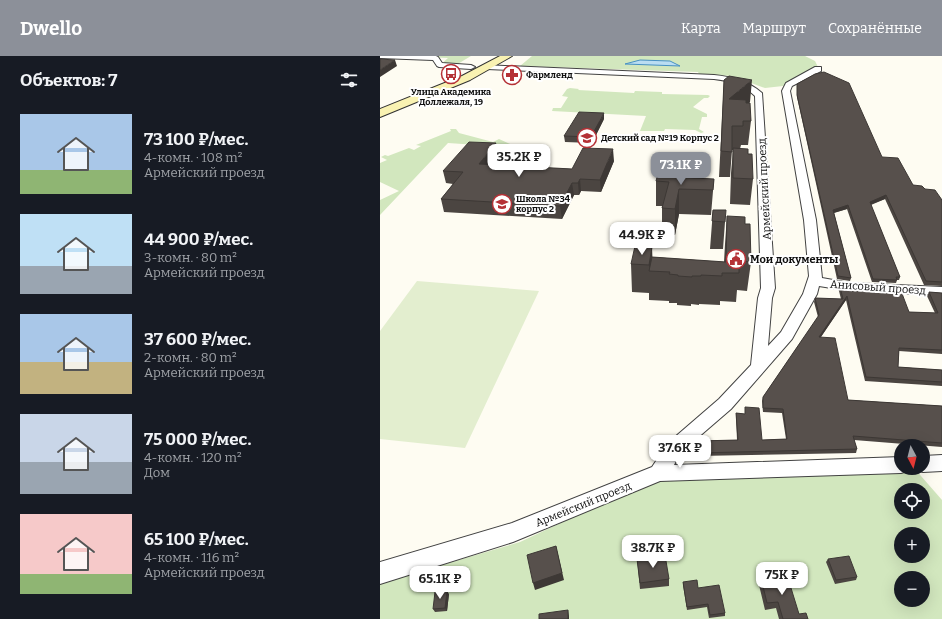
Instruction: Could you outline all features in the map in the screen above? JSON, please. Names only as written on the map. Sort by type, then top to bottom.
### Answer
[{"type":"main road","points":[[400,106],[490,56]]},
{"type":"main road","points":[[380,113],[466,78],[507,56]]},
{"type":"main road","points":[[453,77],[457,79],[466,78]]},
{"type":"street","points":[[380,56],[436,58],[439,64],[471,67]]},
{"type":"street","name":"Армейский проезд","points":[[487,68],[714,77],[734,80],[750,86],[759,95],[768,288],[765,298],[759,365]]},
{"type":"street","points":[[659,473],[674,448],[725,404],[787,335],[810,294],[816,276],[810,220],[786,91],[789,85],[818,69]]},
{"type":"street","name":"Анисовый проезд","points":[[814,281],[850,287],[942,291]]},
{"type":"street","points":[[930,464],[942,464]]},
{"type":"street","name":"Армейский проезд","points":[[380,573],[512,532],[659,473],[894,465]]},
{"type":"green space","points":[[397,56],[471,56],[456,65],[440,65],[448,58]]},
{"type":"green space","points":[[532,56],[805,56],[815,61],[818,67],[783,86],[765,88],[732,76],[699,74],[698,72],[520,66]]},
{"type":"green space","points":[[567,89],[579,89],[578,90],[634,93],[635,91],[662,92],[662,94],[708,95],[710,96],[708,98],[704,98],[693,107],[707,114],[707,117],[702,117],[699,129],[704,132],[701,133],[695,130],[665,129],[664,131],[640,131],[646,116],[552,111],[553,108],[561,108],[568,97],[562,96]]},
{"type":"green space","points":[[450,129],[456,129],[459,133],[493,142],[499,139],[519,148],[448,143],[380,215],[380,200],[399,191],[380,182],[380,163],[387,160],[381,157],[409,148],[414,150],[421,146],[416,145],[451,131]]},
{"type":"green space","points":[[417,281],[539,291],[465,448],[380,439],[380,331]]},
{"type":"green space","points":[[894,469],[894,475],[920,475],[927,483],[894,483],[894,519],[930,519],[930,486],[942,500],[942,619],[380,619],[380,583],[520,542],[661,476]]},
{"type":"water","points":[[640,60],[670,61],[680,66],[625,64]]},
{"type":"building","points":[[380,59],[395,60],[380,70]]},
{"type":"building","points":[[824,72],[849,83],[882,157],[898,158],[913,185],[922,186],[925,189],[935,190],[942,200],[942,282],[926,281],[886,195],[870,202],[900,277],[896,277],[897,280],[873,279],[848,205],[833,210],[851,278],[838,276],[797,95],[797,84],[815,74]]},
{"type":"building","points":[[729,76],[752,80],[729,99],[746,100],[746,103],[750,103],[751,121],[743,121],[743,126],[732,126],[732,152],[721,151],[724,80]]},
{"type":"building","points":[[579,112],[604,113],[591,137],[564,136]]},
{"type":"building","name":"Школа №34 корпус 2","points":[[469,142],[496,143],[479,164],[572,169],[583,148],[613,149],[600,180],[580,179],[578,183],[572,183],[560,206],[441,199],[463,172],[443,171]]},
{"type":"building","points":[[733,148],[748,149],[748,154],[752,154],[753,179],[733,178]]},
{"type":"building","points":[[659,170],[673,170],[671,177],[714,179],[713,190],[679,189],[675,209],[662,208],[669,182],[656,181]]},
{"type":"building","points":[[713,210],[726,210],[725,222],[712,221]]},
{"type":"building","points":[[727,216],[745,217],[745,224],[750,224],[751,262],[739,261],[739,273],[722,273],[722,276],[701,275],[692,277],[669,274],[670,272],[649,271],[652,257],[726,262]]},
{"type":"building","points":[[635,246],[652,247],[649,265],[631,264]]},
{"type":"building","points":[[840,287],[851,289],[850,291],[901,291],[909,312],[938,313],[929,292],[942,293],[942,350],[899,348],[898,367],[942,370],[942,382],[866,377],[847,296],[819,337],[835,338],[848,400],[942,406],[942,443],[930,442],[930,439],[894,439],[853,436],[857,449],[698,453],[697,441],[738,440],[736,413],[745,414],[745,407],[759,408],[762,440],[787,439],[783,409],[763,408],[763,397],[819,315],[815,298],[843,299]]},
{"type":"building","points":[[556,546],[562,573],[533,583],[527,555]]},
{"type":"building","points":[[665,555],[669,579],[640,583],[637,559]]},
{"type":"building","points":[[849,556],[857,577],[836,580],[828,559]]},
{"type":"building","points":[[787,575],[799,614],[806,613],[808,619],[783,619],[778,602],[767,603],[761,578]]},
{"type":"building","points":[[697,580],[698,588],[719,585],[725,613],[710,615],[708,604],[687,607],[683,582]]},
{"type":"building","points":[[447,591],[445,608],[433,609],[435,592]]},
{"type":"building","points":[[568,610],[568,619],[539,619],[539,614]]},
{"type":"place","name":"Улица Академика Доллежаля, 19","points":[[451,74]]},
{"type":"place","name":"Фармленд","points":[[512,75]]},
{"type":"place","name":"Детский сад №19 Корпус 2","points":[[587,138]]},
{"type":"place","name":"Школа №34 корпус 2","points":[[502,204]]},
{"type":"place","name":"Мои документы","points":[[736,259]]}]
